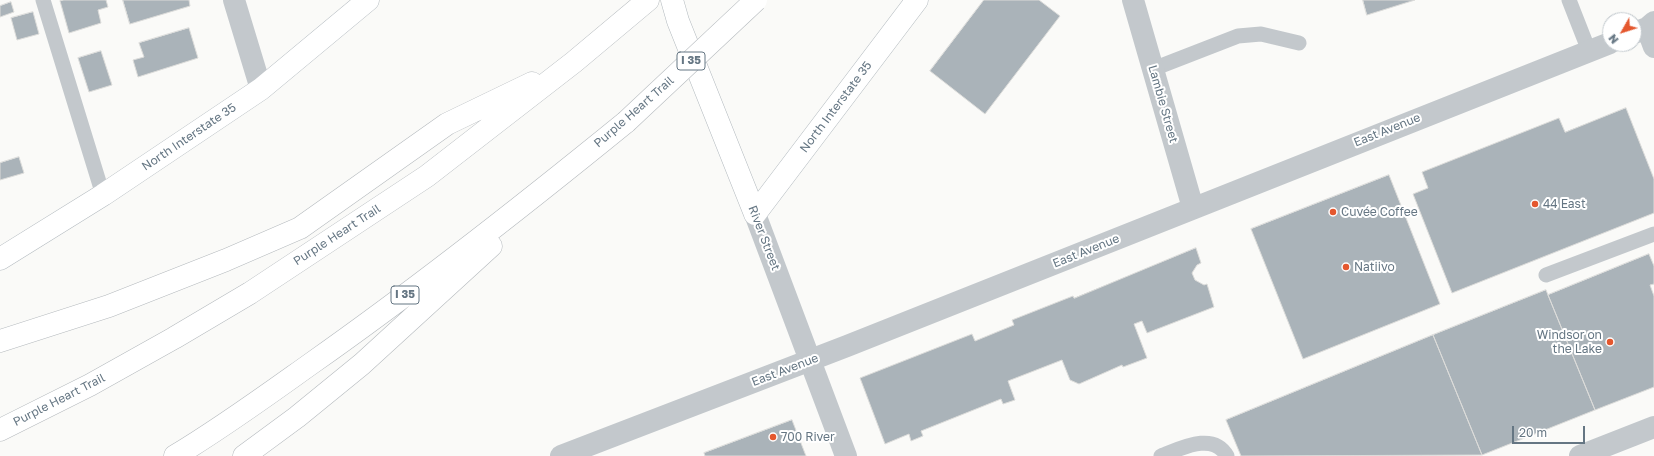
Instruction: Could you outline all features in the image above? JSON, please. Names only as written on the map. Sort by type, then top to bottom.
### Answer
[{"type":"main road","name":"North Interstate 35","points":[[0,258],[103,195],[261,89],[368,0]]},
{"type":"main road","name":"Purple Heart Trail","points":[[0,430],[122,367],[250,293],[427,176],[574,62],[648,0]]},
{"type":"main road","name":"River Street","points":[[672,0],[678,21],[755,214]]},
{"type":"main road","name":"Purple Heart Trail","points":[[175,456],[263,398],[374,319],[488,233],[626,122],[756,0]]},
{"type":"main road","name":"North Interstate 35","points":[[755,214],[917,0]]},
{"type":"main road","points":[[0,341],[110,306],[226,260],[300,228],[447,124],[574,62]]},
{"type":"main road","points":[[244,456],[297,417],[362,364],[626,122]]},
{"type":"street","points":[[234,0],[261,89]]},
{"type":"street","name":"Lambie Street","points":[[1133,0],[1193,208]]},
{"type":"street","name":"East Avenue","points":[[561,456],[810,360],[1602,46]]},
{"type":"street","name":"River Street","points":[[755,214],[846,456]]},
{"type":"street","points":[[1580,456],[1654,426]]},
{"type":"lane","points":[[42,0],[103,195]]},
{"type":"lane","points":[[1569,0],[1588,51]]},
{"type":"lane","points":[[1153,69],[1238,36],[1261,34],[1299,43]]},
{"type":"lane","points":[[1546,275],[1654,234]]},
{"type":"lane","points":[[1161,456],[1203,442],[1214,445],[1224,451],[1227,456]]},
{"type":"building","points":[[106,0],[108,7],[98,10],[101,23],[69,33],[60,1]]},
{"type":"building","points":[[123,0],[189,0],[190,6],[130,24]]},
{"type":"building","points":[[984,0],[1039,0],[1060,16],[985,114],[930,71]]},
{"type":"building","points":[[1363,0],[1415,0],[1367,15]]},
{"type":"building","points":[[11,2],[14,12],[0,17],[0,6]]},
{"type":"building","points":[[33,12],[39,34],[17,40],[11,18]]},
{"type":"building","points":[[189,28],[198,58],[138,77],[133,60],[144,57],[139,43]]},
{"type":"building","points":[[101,51],[112,85],[89,92],[78,58]]},
{"type":"building","name":"44 East","points":[[1626,108],[1654,179],[1654,213],[1452,293],[1413,194],[1428,188],[1422,172],[1559,118],[1565,132]]},
{"type":"building","points":[[19,157],[24,173],[0,180],[0,163]]},
{"type":"building","name":"Natiivo","points":[[1389,175],[1440,304],[1303,359],[1251,229]]},
{"type":"building","points":[[1196,248],[1201,263],[1197,265],[1192,273],[1195,280],[1204,285],[1207,284],[1214,307],[1147,333],[1142,321],[1134,324],[1147,358],[1123,367],[1122,365],[1079,384],[1070,380],[1062,360],[1008,381],[1015,400],[1003,404],[1001,399],[921,431],[923,436],[911,441],[909,434],[885,444],[860,378],[972,334],[975,341],[1014,325],[1012,320],[1073,296],[1074,298]]},
{"type":"building","name":"Windsor on the Lake","points":[[1649,254],[1654,266],[1654,284],[1650,285],[1654,296],[1654,387],[1595,410],[1548,295]]},
{"type":"building","points":[[1546,290],[1595,410],[1482,455],[1433,335]]},
{"type":"building","points":[[1433,335],[1482,455],[1241,456],[1226,420]]},
{"type":"building","name":"700 River","points":[[792,420],[806,456],[705,456],[704,453]]},
{"type":"place","name":"44 East","points":[[1535,204]]},
{"type":"place","name":"Cuvée Coffee","points":[[1333,212]]},
{"type":"place","name":"Natiivo","points":[[1346,267]]},
{"type":"place","name":"Windsor on the Lake","points":[[1610,342]]},
{"type":"place","name":"700 River","points":[[773,437]]}]
